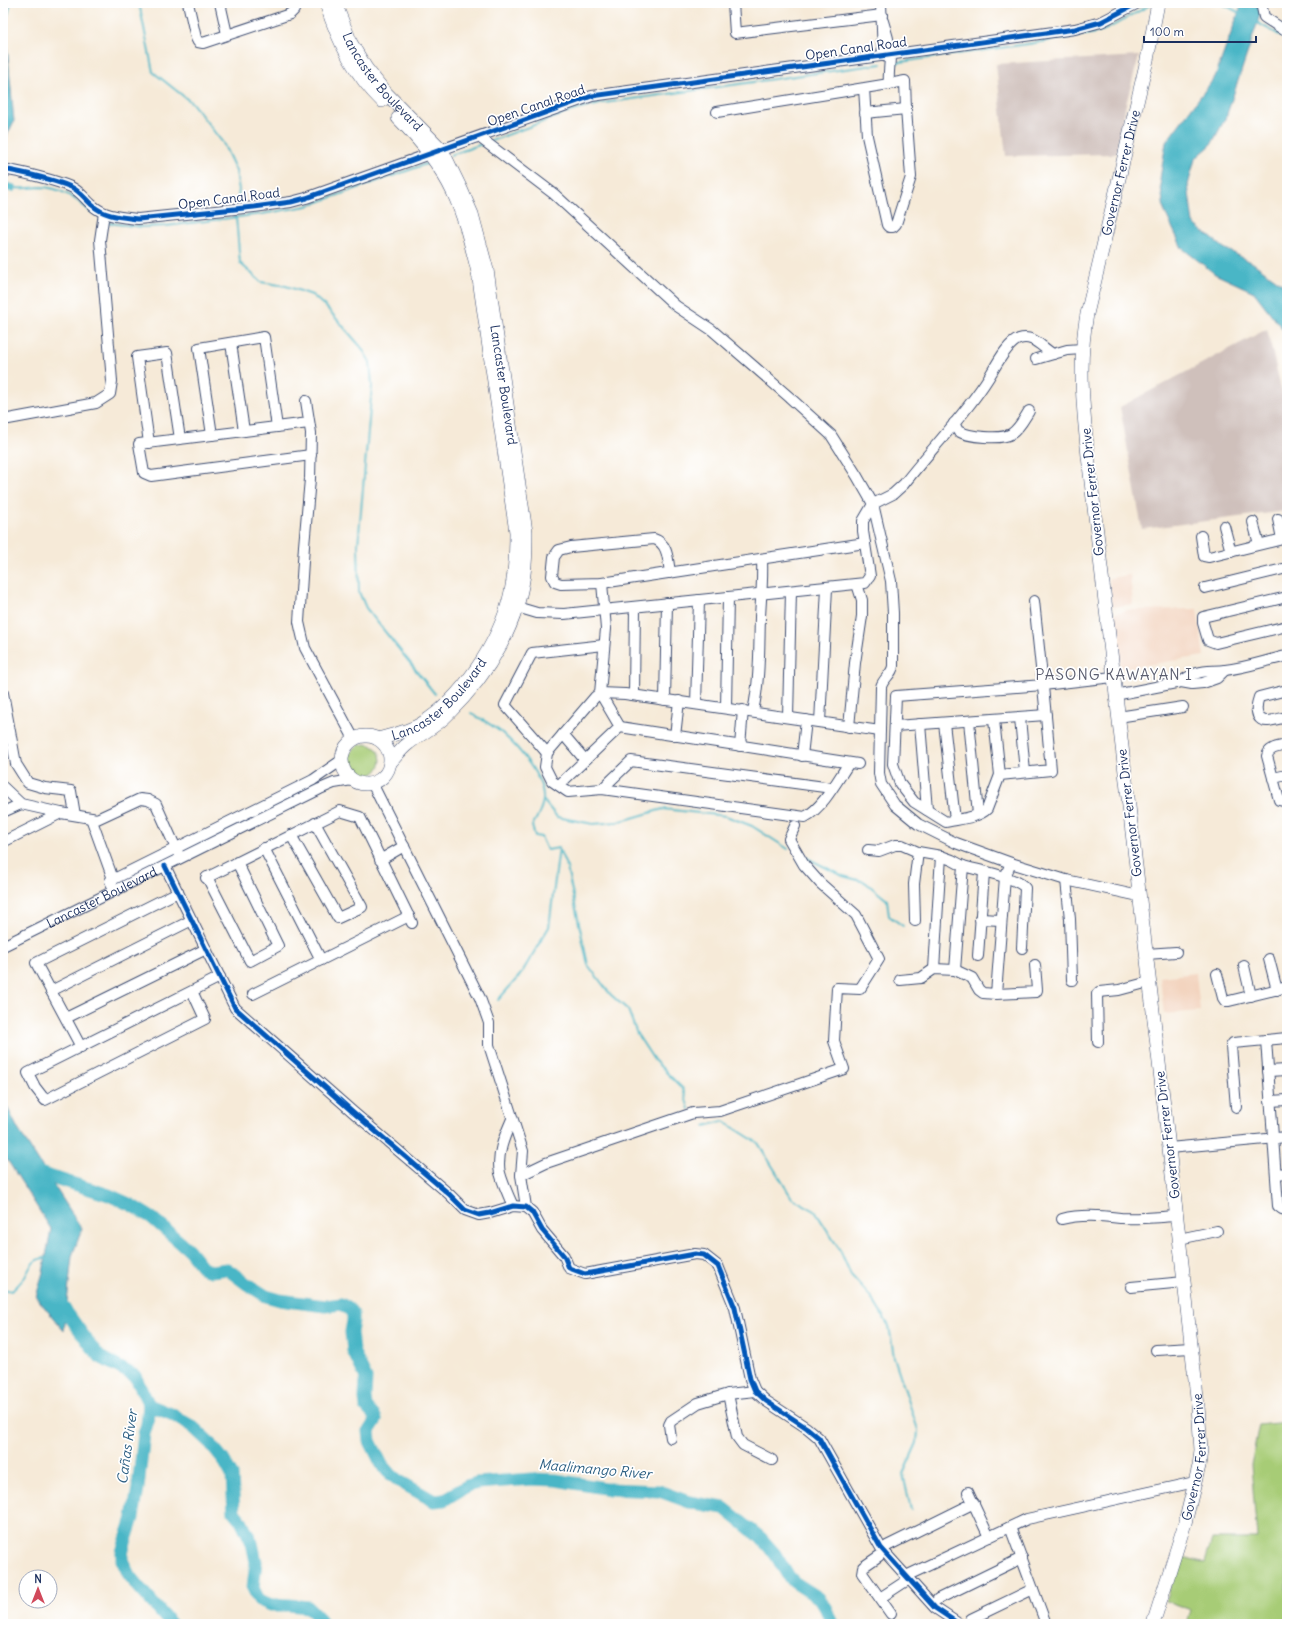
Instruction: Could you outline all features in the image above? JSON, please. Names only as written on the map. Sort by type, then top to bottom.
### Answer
[{"type":"main road","name":"Lancaster Boulevard","points":[[326,3],[343,47],[359,73],[378,98],[405,125],[436,152]]},
{"type":"main road","name":"Lancaster Boulevard","points":[[335,3],[351,43],[366,68],[436,152],[463,216],[478,272],[516,532],[515,564],[508,629],[495,657],[477,683],[447,715],[408,744],[390,763]]},
{"type":"main road","name":"Governor Ferrer Drive","points":[[1153,1624],[1185,1523],[1201,1450],[1198,1406],[1177,1216],[1088,456],[1082,396],[1082,349],[1087,314],[1147,60],[1158,3]]},
{"type":"main road","name":"Lancaster Boulevard","points":[[378,739],[400,734],[420,725],[441,709],[470,677],[487,652],[511,606]]},
{"type":"main road","points":[[364,736],[378,739],[388,749],[390,763],[384,775],[372,783],[360,783],[352,780],[346,773],[342,760],[345,747],[354,739],[364,736]]},
{"type":"street","points":[[188,3],[196,38],[198,42],[203,43],[290,14],[294,10],[294,3]]},
{"type":"street","points":[[220,3],[227,34]]},
{"type":"street","points":[[732,3],[735,33],[882,18]]},
{"type":"street","points":[[881,3],[882,18],[890,44],[887,55],[888,84]]},
{"type":"street","name":"Open Canal Road","points":[[6,170],[72,188],[104,213],[138,219],[291,202],[592,96],[1075,29],[1101,22],[1138,3]]},
{"type":"street","points":[[1261,3],[1264,17],[1287,32]]},
{"type":"street","points":[[717,112],[905,81],[911,177],[896,224],[893,227],[889,227],[887,225],[866,136],[864,88]]},
{"type":"street","points":[[865,113],[906,109]]},
{"type":"street","points":[[478,137],[554,194],[676,306],[712,330],[788,396],[830,435],[857,476],[873,504],[891,581],[894,613],[893,666],[891,673],[883,681],[881,687],[879,773],[881,784],[895,805],[918,824],[956,843],[1011,863],[1066,880],[1139,896]]},
{"type":"street","points":[[3,420],[96,403],[110,394],[112,381],[100,240],[104,213]]},
{"type":"street","points":[[212,435],[198,348],[264,337],[277,427]]},
{"type":"street","points":[[511,606],[537,613],[564,614],[865,583],[870,576],[863,522],[866,514],[873,504],[893,494],[904,484],[978,394],[1013,342],[1020,338],[1031,338],[1053,354]]},
{"type":"street","points":[[231,343],[244,431]]},
{"type":"street","points":[[1036,359],[1070,350],[1082,349]]},
{"type":"street","points":[[149,443],[137,357],[167,353],[180,439]]},
{"type":"street","points":[[306,401],[311,433],[311,455],[300,622],[305,648],[354,739]]},
{"type":"street","points":[[954,423],[958,431],[965,434],[1004,436],[1016,430],[1029,411]]},
{"type":"street","points":[[309,423],[139,444],[144,474],[151,476],[311,455]]},
{"type":"street","points":[[1201,536],[1204,556],[1206,557],[1231,552],[1285,538],[1278,519]]},
{"type":"street","points":[[1252,522],[1259,544]]},
{"type":"street","points":[[1224,526],[1231,552]]},
{"type":"street","points":[[670,573],[664,546],[660,541],[654,539],[572,547],[559,550],[554,557],[552,576],[555,582],[561,584],[602,583],[670,573],[865,543]]},
{"type":"street","points":[[740,746],[748,711],[757,691],[763,575],[762,559]]},
{"type":"street","points":[[1204,588],[1287,568]]},
{"type":"street","points":[[602,583],[606,629],[600,693],[620,727]]},
{"type":"street","points":[[849,727],[855,663],[862,616],[862,600],[857,584]]},
{"type":"street","points":[[820,722],[827,588]]},
{"type":"street","points":[[788,717],[791,591]]},
{"type":"street","points":[[726,708],[728,597]]},
{"type":"street","points":[[1287,597],[1203,617],[1203,623],[1208,640],[1216,643],[1287,626]]},
{"type":"street","points":[[696,704],[699,600]]},
{"type":"street","points":[[1000,775],[1051,770],[1034,601]]},
{"type":"street","points":[[665,700],[667,603]]},
{"type":"street","points":[[634,695],[635,607]]},
{"type":"street","points":[[547,753],[505,705],[532,653],[604,645]]},
{"type":"street","points":[[1115,695],[1181,682],[1192,684],[1203,682],[1217,678],[1225,670],[1287,656]]},
{"type":"street","points":[[994,720],[1000,775],[987,809],[983,813],[946,822],[914,802],[900,784],[892,764],[896,696],[1043,685],[1113,677]]},
{"type":"street","points":[[1287,690],[1259,697],[1256,705],[1258,715],[1261,720],[1267,722],[1287,716]]},
{"type":"street","points":[[3,693],[16,764],[28,783],[45,788],[71,791],[75,815]]},
{"type":"street","points":[[620,727],[854,764],[832,788],[812,814],[805,817],[602,788],[568,792],[552,781],[545,767],[547,753],[595,696],[600,693],[634,695],[849,727],[880,730]]},
{"type":"street","points":[[675,736],[679,701]]},
{"type":"street","points":[[1118,718],[1183,707]]},
{"type":"street","points":[[895,726],[969,722],[1046,715]]},
{"type":"street","points":[[1020,718],[1025,772]]},
{"type":"street","points":[[802,756],[806,720]]},
{"type":"street","points":[[969,722],[978,814]]},
{"type":"street","points":[[944,723],[955,820]]},
{"type":"street","points":[[920,724],[927,810]]},
{"type":"street","points":[[559,785],[620,727]]},
{"type":"street","points":[[563,734],[585,760]]},
{"type":"street","points":[[1287,745],[1268,751],[1266,756],[1278,800],[1287,802]]},
{"type":"street","name":"Lancaster Boulevard","points":[[112,880],[313,780],[342,760]]},
{"type":"street","points":[[602,788],[631,761],[832,788]]},
{"type":"street","points":[[1273,778],[1287,775]]},
{"type":"street","name":"Lancaster Boulevard","points":[[3,946],[320,789],[334,783],[352,780]]},
{"type":"street","points":[[372,783],[480,998],[489,1023],[489,1045],[523,1152],[521,1175],[526,1207]]},
{"type":"street","points":[[3,787],[21,804],[98,819],[140,799],[148,800],[156,804],[181,858]]},
{"type":"street","points":[[3,812],[21,804]]},
{"type":"street","points":[[237,862],[278,946],[250,960],[207,878],[237,862],[264,848],[340,811],[360,817],[380,860],[411,919],[321,960],[253,994]]},
{"type":"street","points":[[3,842],[61,813]]},
{"type":"street","points":[[91,818],[115,891]]},
{"type":"street","points":[[291,835],[338,918],[362,907],[315,823]]},
{"type":"street","points":[[521,1175],[546,1164],[693,1113],[720,1111],[844,1069],[834,1041],[837,988],[860,989],[879,959],[856,915],[820,883],[804,865],[789,839],[795,826]]},
{"type":"street","points":[[868,850],[879,851],[895,845],[902,845],[918,852],[941,856],[962,866],[1005,877],[1023,884],[1025,888],[1022,948]]},
{"type":"street","points":[[380,860],[404,846]]},
{"type":"street","points":[[264,848],[321,960]]},
{"type":"street","points":[[914,921],[914,884],[918,852]]},
{"type":"street","points":[[934,969],[941,856]]},
{"type":"street","points":[[996,994],[1005,877],[1011,863]]},
{"type":"street","points":[[165,866],[235,1008],[449,1194],[465,1210],[479,1215],[513,1206],[526,1207],[532,1212],[542,1230],[564,1256],[569,1268],[585,1274],[695,1254],[704,1255],[718,1266],[735,1308],[750,1379],[755,1390],[766,1401],[807,1428],[819,1438],[881,1548],[935,1608],[959,1624]]},
{"type":"street","points":[[955,970],[962,866]]},
{"type":"street","points":[[978,956],[984,872]]},
{"type":"street","points":[[1066,880],[1070,919],[1072,980]]},
{"type":"street","points":[[81,1047],[36,963],[178,892]]},
{"type":"street","points":[[980,919],[1001,920]]},
{"type":"street","points":[[51,991],[192,920]]},
{"type":"street","points":[[66,1018],[206,949]]},
{"type":"street","points":[[1146,954],[1176,952]]},
{"type":"street","points":[[1217,974],[1225,1001],[1282,989],[1269,959]]},
{"type":"street","points":[[900,980],[921,978],[934,969],[955,970],[972,978],[979,990],[983,993],[996,994],[1036,991],[1035,966]]},
{"type":"street","points":[[1244,966],[1251,996]]},
{"type":"street","points":[[192,991],[205,1018],[45,1100],[35,1088],[28,1073],[81,1047],[192,991],[220,977]]},
{"type":"street","points":[[1098,1042],[1097,994],[1100,992],[1119,990],[1149,982]]},
{"type":"street","points":[[1236,1107],[1231,1046],[1233,1043],[1287,1038]]},
{"type":"street","points":[[1266,1040],[1278,1206],[1287,1210]]},
{"type":"street","points":[[1268,1071],[1287,1070]]},
{"type":"street","points":[[1270,1101],[1287,1100]]},
{"type":"street","points":[[512,1119],[504,1136],[499,1163],[500,1173],[513,1206]]},
{"type":"street","points":[[1169,1148],[1287,1137]]},
{"type":"street","points":[[1276,1174],[1287,1173]]},
{"type":"street","points":[[1062,1219],[1080,1216],[1122,1218],[1177,1216]]},
{"type":"street","points":[[1179,1239],[1217,1231]]},
{"type":"street","points":[[1131,1287],[1184,1282]]},
{"type":"street","points":[[1156,1350],[1192,1348]]},
{"type":"street","points":[[671,1438],[669,1426],[671,1420],[698,1403],[728,1394],[755,1390]]},
{"type":"street","points":[[728,1394],[737,1437],[743,1445],[772,1460]]},
{"type":"street","points":[[880,1598],[907,1578],[1027,1519],[1195,1482]]},
{"type":"street","points":[[968,1492],[989,1537]]},
{"type":"street","points":[[888,1546],[974,1503]]},
{"type":"street","points":[[1010,1527],[1033,1589],[1043,1623]]},
{"type":"street","points":[[878,1556],[862,1570],[862,1572],[891,1614]]},
{"type":"street","points":[[938,1599],[1022,1558]]},
{"type":"street","points":[[971,1619],[1033,1589]]},
{"type":"shaded area","points":[[1139,56],[1126,104],[1116,154],[1006,156],[996,64]]},
{"type":"shaded area","points":[[1267,329],[1286,409],[1287,511],[1142,529],[1120,407]]},
{"type":"shaded area","points":[[1130,575],[1133,604],[1113,607],[1109,578]]},
{"type":"shaded area","points":[[1197,609],[1204,656],[1120,669],[1113,614],[1128,610]]},
{"type":"shaded area","points":[[1196,973],[1200,1011],[1164,1014],[1160,977]]},
{"type":"green space","points":[[362,744],[368,744],[378,751],[381,760],[380,766],[374,773],[368,776],[362,776],[352,769],[349,763],[349,757],[356,747]]},
{"type":"green space","points":[[1287,1422],[1287,1624],[1187,1624],[1191,1610],[1166,1601],[1180,1556],[1205,1563],[1212,1539],[1257,1539],[1251,1465],[1259,1425]]},
{"type":"water","points":[[3,3],[14,121],[3,144]]},
{"type":"water","points":[[1242,3],[1264,3],[1226,117],[1211,145],[1195,159],[1188,185],[1193,223],[1224,248],[1253,263],[1284,285],[1287,289],[1287,335],[1254,292],[1215,274],[1182,248],[1164,210],[1160,179],[1166,142],[1215,77]]},
{"type":"water","points":[[3,1099],[18,1129],[82,1229],[72,1256],[64,1331],[36,1297],[43,1272],[51,1229],[3,1153]]},
{"type":"waterway","name":"Cañas River","points":[[3,12],[5,3]]},
{"type":"waterway","points":[[139,3],[153,72],[192,103],[223,143],[236,171],[239,190],[237,204]]},
{"type":"waterway","points":[[1221,3],[1240,13]]},
{"type":"waterway","points":[[893,63],[1096,33],[1109,28],[1150,5]]},
{"type":"waterway","points":[[1256,22],[1287,39]]},
{"type":"waterway","points":[[491,141],[572,111],[604,103],[881,64]]},
{"type":"waterway","points":[[451,155],[482,144]]},
{"type":"waterway","points":[[108,223],[143,227],[166,226],[262,214],[307,206],[429,163]]},
{"type":"waterway","points":[[3,186],[12,188]]},
{"type":"waterway","points":[[12,188],[40,187],[55,189],[68,195],[92,213]]},
{"type":"waterway","points":[[236,217],[240,263],[261,282],[286,286],[312,295],[327,308],[361,347],[370,362],[372,386],[358,545],[359,592],[366,608],[435,694]]},
{"type":"waterway","points":[[471,713],[502,733],[523,755],[535,773],[540,782],[543,800],[542,807],[532,826],[535,836],[541,837],[547,850],[559,848],[549,927],[521,974],[498,1000]]},
{"type":"waterway","points":[[543,800],[557,817],[593,824],[618,822],[663,809],[726,816],[752,826],[788,849]]},
{"type":"waterway","points":[[559,849],[567,868],[588,965],[610,994],[628,1010],[637,1034],[654,1060],[683,1089],[689,1109]]},
{"type":"waterway","points":[[805,857],[843,876],[865,882],[887,900],[889,916],[903,926]]},
{"type":"waterway","points":[[705,1126],[723,1121],[758,1143],[792,1198],[815,1211],[841,1252],[851,1275],[871,1297],[889,1326],[894,1357],[918,1430],[917,1443],[903,1474],[911,1510]]},
{"type":"waterway","name":"Maalimango River","points":[[36,1172],[109,1195],[131,1205],[152,1218],[189,1250],[204,1269],[211,1271],[227,1269],[266,1296],[280,1300],[325,1306],[341,1304],[349,1309],[353,1314],[351,1332],[353,1351],[366,1378],[366,1407],[376,1420],[369,1431],[370,1441],[382,1465],[388,1472],[399,1481],[434,1501],[444,1500],[467,1486],[477,1483],[532,1479],[556,1480],[610,1489],[659,1491],[689,1502],[724,1508],[761,1538],[775,1554],[787,1574],[794,1582],[819,1598],[826,1609],[832,1624]]},
{"type":"waterway","points":[[3,1289],[12,1291],[25,1277],[35,1261],[38,1259],[48,1258]]},
{"type":"waterway","name":"Cañas River","points":[[59,1297],[63,1307],[100,1357],[135,1376],[149,1405],[133,1518],[122,1552],[122,1560],[129,1575],[171,1624]]},
{"type":"waterway","points":[[149,1405],[171,1414],[193,1427],[210,1443],[223,1459],[232,1475],[234,1512],[242,1522],[252,1543],[256,1562],[253,1588],[259,1600],[271,1605],[308,1607],[320,1619],[322,1624]]},
{"type":"cycle path","points":[[3,169],[38,176],[71,187],[102,212],[126,218],[138,219],[291,202],[306,198],[592,96],[1075,29],[1101,22],[1138,3]]},
{"type":"cycle path","points":[[165,866],[235,1008],[449,1194],[465,1210],[479,1215],[513,1206],[526,1207],[532,1212],[542,1230],[564,1256],[569,1268],[585,1274],[695,1254],[704,1255],[718,1266],[735,1308],[750,1379],[755,1391],[766,1401],[807,1428],[819,1438],[881,1548],[935,1608],[959,1624]]},
{"type":"district","name":"PASONG KAWAYAN I","points":[[1114,675]]}]
